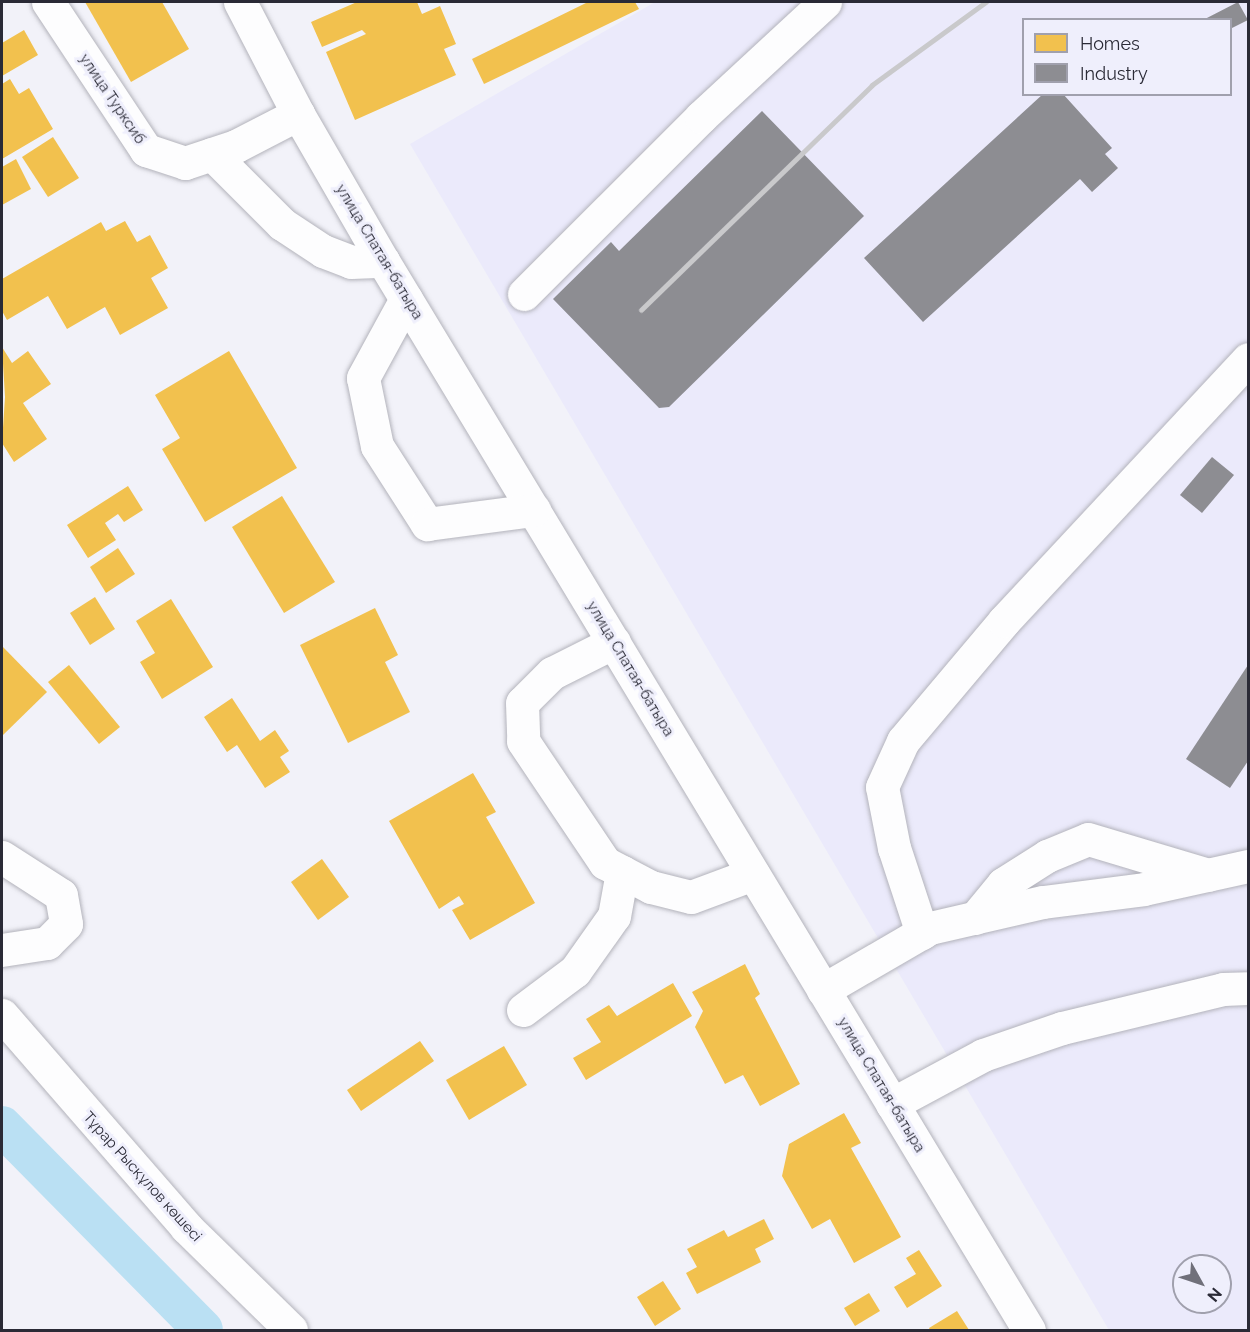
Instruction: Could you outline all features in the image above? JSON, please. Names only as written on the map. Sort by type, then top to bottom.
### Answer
[{"type":"street","name":"улица Турксиб","points":[[48,2],[146,150],[185,163],[212,154],[298,114]]},
{"type":"street","name":"улица Спатая-батыра","points":[[240,2],[298,114],[383,261],[1029,1330]]},
{"type":"street","points":[[524,294],[701,117],[825,2]]},
{"type":"street","points":[[212,154],[282,224],[322,251],[351,262],[383,261]]},
{"type":"street","points":[[406,299],[363,378],[377,446],[427,524],[534,510]]},
{"type":"street","points":[[922,933],[894,848],[882,788],[903,741],[1004,621],[1248,358]]},
{"type":"street","points":[[614,642],[552,672],[522,703],[523,741],[605,863],[651,887],[691,897],[753,874]]},
{"type":"street","points":[[975,918],[1003,884],[1047,856],[1088,838],[1208,875]]},
{"type":"street","points":[[2,857],[61,895],[66,924],[47,943],[2,950]]},
{"type":"street","points":[[823,990],[922,933],[975,918],[1248,866]]},
{"type":"street","points":[[523,1010],[581,962],[614,916],[622,872]]},
{"type":"street","points":[[892,1104],[983,1055],[1062,1028],[1223,989],[1248,988]]},
{"type":"street","name":"Тұрар Рысқұлов көшесі","points":[[2,1015],[186,1227],[291,1330]]},
{"type":"shaded area","points":[[655,2],[1248,2],[1248,1330],[1109,1330],[410,144]]},
{"type":"building: Homes","points":[[85,2],[162,2],[189,49],[131,82]]},
{"type":"building: Homes","points":[[357,2],[417,2],[422,14],[440,6],[456,44],[444,49],[456,75],[355,120],[326,52],[366,34],[362,30],[322,47],[311,22]]},
{"type":"building: Homes","points":[[588,2],[635,2],[639,9],[484,84],[472,59]]},
{"type":"building: Homes","points":[[24,30],[38,55],[2,76],[2,43]]},
{"type":"building: Homes","points":[[10,79],[19,94],[29,88],[53,129],[2,159],[2,84]]},
{"type":"building: Homes","points":[[53,137],[79,178],[48,197],[22,157]]},
{"type":"building: Homes","points":[[16,159],[31,189],[2,205],[2,167]]},
{"type":"building: Homes","points":[[125,221],[137,242],[150,235],[168,268],[151,278],[168,308],[120,335],[105,307],[67,329],[48,296],[7,320],[2,311],[2,279],[101,222],[106,231]]},
{"type":"building: Homes","points":[[2,347],[12,363],[28,351],[51,384],[23,403],[47,439],[14,462],[2,443],[5,397]]},
{"type":"building: Homes","points":[[229,351],[297,468],[205,522],[162,449],[180,438],[155,395]]},
{"type":"building: Homes","points":[[128,486],[143,510],[124,522],[118,514],[105,523],[116,540],[88,558],[67,525]]},
{"type":"building: Homes","points":[[282,496],[335,582],[284,613],[232,527]]},
{"type":"building: Homes","points":[[118,548],[135,574],[106,593],[90,567]]},
{"type":"building: Homes","points":[[95,597],[115,629],[90,645],[70,613]]},
{"type":"building: Homes","points":[[171,599],[213,667],[162,699],[140,662],[155,653],[136,621]]},
{"type":"building: Homes","points":[[375,608],[398,655],[385,662],[410,712],[348,743],[300,645]]},
{"type":"building: Homes","points":[[2,646],[47,692],[2,736]]},
{"type":"building: Homes","points":[[69,665],[120,727],[99,744],[48,682]]},
{"type":"building: Homes","points":[[232,698],[260,741],[275,730],[289,751],[280,757],[290,772],[265,788],[237,745],[227,752],[204,717]]},
{"type":"building: Homes","points":[[473,773],[496,812],[486,817],[535,903],[470,940],[452,910],[464,904],[459,896],[439,909],[389,821]]},
{"type":"building: Homes","points":[[322,859],[349,897],[318,920],[291,882]]},
{"type":"building: Homes","points":[[745,964],[760,994],[755,998],[800,1084],[760,1106],[743,1075],[725,1084],[695,1027],[703,1011],[692,992]]},
{"type":"building: Homes","points":[[673,983],[692,1016],[586,1080],[573,1058],[601,1042],[586,1019],[609,1005],[617,1016]]},
{"type":"building: Homes","points":[[420,1041],[434,1061],[361,1111],[347,1090]]},
{"type":"building: Homes","points":[[504,1046],[527,1085],[469,1120],[446,1080]]},
{"type":"building: Homes","points":[[844,1113],[861,1143],[851,1148],[901,1237],[854,1263],[830,1219],[812,1229],[782,1176],[789,1144]]},
{"type":"building: Homes","points":[[764,1219],[774,1239],[755,1249],[761,1262],[697,1294],[686,1273],[697,1267],[687,1249],[724,1230],[728,1237]]},
{"type":"building: Homes","points":[[919,1250],[942,1286],[907,1308],[894,1287],[916,1274],[906,1258]]},
{"type":"building: Homes","points":[[663,1281],[681,1309],[655,1326],[637,1297]]},
{"type":"building: Homes","points":[[869,1293],[880,1311],[855,1326],[844,1308]]},
{"type":"building: Homes","points":[[957,1311],[969,1330],[930,1330],[929,1328]]},
{"type":"building: Industry","points":[[1238,2],[1248,20],[1232,28],[1232,18],[1207,18]]},
{"type":"building: Industry","points":[[1041,96],[1065,96],[1112,148],[1105,154],[1118,168],[1092,192],[1080,179],[923,322],[864,258]]},
{"type":"building: Industry","points":[[762,111],[864,216],[669,407],[659,408],[553,299],[611,242],[619,251]]},
{"type":"building: Industry","points":[[1212,457],[1234,475],[1202,513],[1180,495]]},
{"type":"building: Industry","points":[[1248,665],[1248,761],[1230,788],[1186,759]]},
{"type":"waterway","points":[[2,1126],[203,1330]]},
{"type":"railway","points":[[641,310],[872,85],[986,2]]}]
